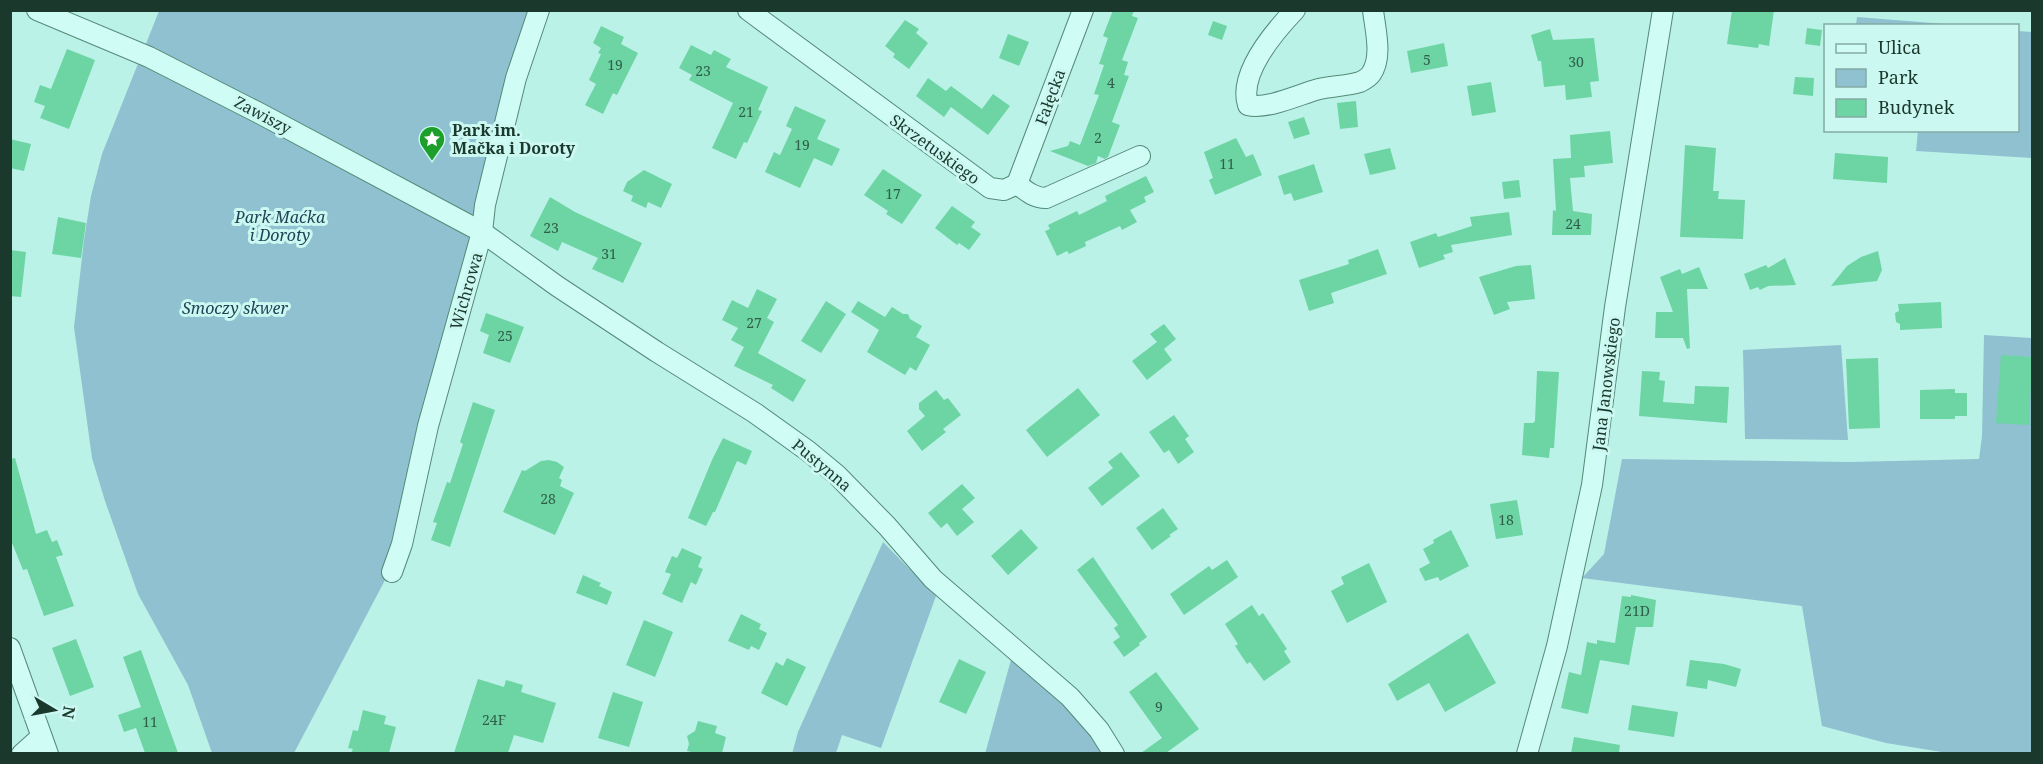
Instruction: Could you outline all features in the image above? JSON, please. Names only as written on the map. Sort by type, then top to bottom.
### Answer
[{"type":"street","name":"Zawiszy","points":[[37,10],[149,57],[482,232]]},
{"type":"street","name":"Wichrowa","points":[[392,572],[402,544],[428,426],[482,232],[485,205],[516,78],[539,10]]},
{"type":"street","name":"Skrzetuskiego","points":[[748,10],[986,186],[1004,190],[1017,184]]},
{"type":"street","name":"Fałęcka","points":[[1017,184],[1083,10]]},
{"type":"street","points":[[1295,10],[1275,31],[1261,52],[1247,85],[1248,105],[1255,107],[1320,89],[1361,81],[1370,76],[1375,66],[1377,53],[1373,10]]},
{"type":"street","name":"Jana Janowskiego","points":[[1527,753],[1557,646],[1592,485],[1615,307],[1663,10]]},
{"type":"street","points":[[1017,184],[1039,198],[1046,198],[1140,156]]},
{"type":"street","name":"Pustynna","points":[[482,232],[557,286],[755,413],[808,451],[854,492],[933,579],[1070,697],[1099,730],[1114,753]]},
{"type":"street","points":[[10,648],[45,746],[22,753]]},
{"type":"green space","name":"Park Maćka i Doroty","points":[[159,11],[534,11],[405,518],[384,582],[294,753],[212,753],[188,685],[138,594],[92,458],[74,327],[84,240],[91,196],[102,154]]},
{"type":"green space","points":[[1857,17],[1945,24],[1856,24]]},
{"type":"green space","points":[[2019,31],[2032,32],[2032,158],[1916,151],[1918,132],[2019,132]]},
{"type":"green space","points":[[1984,335],[2032,338],[2032,753],[1948,753],[1886,743],[1822,726],[1802,606],[1582,578],[1604,554],[1622,459],[1850,462],[1979,459],[1982,436]]},
{"type":"green space","points":[[1841,345],[1848,440],[1745,439],[1743,350]]},
{"type":"green space","points":[[883,542],[936,596],[881,748],[842,735],[836,753],[792,754],[798,732]]},
{"type":"green space","points":[[1012,656],[1074,714],[1104,754],[985,754]]},
{"type":"building","points":[[1113,10],[1134,10],[1132,16],[1138,18],[1122,60],[1128,62],[1124,75],[1129,76],[1112,122],[1120,125],[1108,157],[1105,159],[1098,156],[1096,163],[1088,166],[1050,151],[1068,146],[1070,141],[1080,145],[1099,95],[1094,94],[1104,65],[1099,64],[1108,38],[1103,36]]},
{"type":"building","points":[[1732,10],[1774,10],[1769,46],[1759,44],[1758,48],[1727,44]]},
{"type":"building","points":[[905,20],[919,29],[916,33],[928,43],[909,69],[893,57],[895,54],[885,46]]},
{"type":"building","points":[[1213,21],[1227,26],[1222,40],[1208,35]]},
{"type":"building","points":[[601,26],[624,37],[621,44],[638,53],[617,95],[613,93],[603,114],[585,105],[596,84],[589,80],[601,54],[598,53],[601,48],[593,43]]},
{"type":"building","points":[[1807,28],[1822,30],[1820,46],[1805,44]]},
{"type":"building","points":[[1550,29],[1553,40],[1594,38],[1599,81],[1590,82],[1592,97],[1566,100],[1565,85],[1544,87],[1541,61],[1538,61],[1531,35]]},
{"type":"building","points":[[1008,34],[1029,42],[1019,66],[999,58]]},
{"type":"building","points":[[1444,43],[1448,66],[1411,73],[1407,51]]},
{"type":"building","points":[[691,45],[711,55],[714,50],[731,59],[726,67],[768,87],[758,110],[762,111],[747,143],[744,142],[736,159],[712,148],[733,103],[689,80],[692,75],[679,68]]},
{"type":"building","points":[[67,49],[95,60],[69,129],[40,118],[45,106],[34,102],[40,85],[51,89]]},
{"type":"building","points":[[1795,77],[1814,78],[1813,96],[1793,94]]},
{"type":"building","points":[[928,78],[946,91],[951,86],[982,109],[993,94],[1010,106],[988,135],[951,107],[944,117],[916,96]]},
{"type":"building","points":[[1491,82],[1496,112],[1472,116],[1467,86]]},
{"type":"building","points":[[1356,101],[1358,127],[1340,129],[1337,103]]},
{"type":"building","points":[[795,106],[826,120],[817,139],[840,149],[832,166],[814,158],[800,188],[765,172],[774,152],[780,155],[792,129],[786,126]]},
{"type":"building","points":[[1304,117],[1310,134],[1294,139],[1288,122]]},
{"type":"building","points":[[1610,131],[1613,163],[1584,166],[1585,177],[1570,178],[1573,211],[1592,214],[1591,235],[1552,235],[1553,210],[1556,211],[1553,159],[1571,158],[1570,135]]},
{"type":"building","points":[[1236,138],[1246,157],[1253,154],[1262,175],[1215,195],[1209,180],[1213,178],[1204,152]]},
{"type":"building","points":[[10,139],[31,144],[24,171],[10,168]]},
{"type":"building","points":[[1685,145],[1716,148],[1713,191],[1719,191],[1718,199],[1745,200],[1743,239],[1680,237]]},
{"type":"building","points":[[1390,148],[1396,169],[1370,175],[1364,154]]},
{"type":"building","points":[[1835,153],[1888,157],[1887,183],[1833,179]]},
{"type":"building","points":[[1314,164],[1323,192],[1294,201],[1291,193],[1284,195],[1278,176]]},
{"type":"building","points":[[883,169],[922,195],[902,224],[886,214],[888,211],[864,195]]},
{"type":"building","points":[[644,170],[672,184],[661,208],[648,202],[646,208],[631,201],[633,196],[623,191],[627,182]]},
{"type":"building","points":[[1146,176],[1154,192],[1144,197],[1146,202],[1130,210],[1137,222],[1122,230],[1120,226],[1085,242],[1086,246],[1069,254],[1067,251],[1057,256],[1045,231],[1050,229],[1048,225],[1077,211],[1079,215],[1107,201],[1105,196]]},
{"type":"building","points":[[1519,180],[1521,197],[1504,199],[1502,182]]},
{"type":"building","points":[[550,197],[575,212],[642,243],[623,283],[592,269],[598,258],[562,242],[558,251],[530,236]]},
{"type":"building","points":[[952,206],[975,222],[971,227],[981,234],[969,250],[959,243],[957,245],[935,228]]},
{"type":"building","points":[[1509,212],[1512,235],[1451,245],[1453,252],[1443,255],[1445,259],[1419,268],[1410,242],[1436,233],[1438,237],[1472,226],[1470,217]]},
{"type":"building","points":[[58,217],[86,223],[81,258],[52,254]]},
{"type":"building","points":[[1378,249],[1387,274],[1331,293],[1334,303],[1309,311],[1299,280],[1349,264],[1348,260]]},
{"type":"building","points":[[10,250],[26,252],[21,297],[10,296]]},
{"type":"building","points":[[1878,251],[1882,270],[1877,281],[1831,286],[1847,266],[1861,257]]},
{"type":"building","points":[[1785,258],[1796,285],[1768,286],[1760,290],[1758,287],[1750,290],[1744,274],[1766,265],[1768,268]]},
{"type":"building","points":[[1531,265],[1535,299],[1507,302],[1510,309],[1494,315],[1479,277],[1516,266]]},
{"type":"building","points":[[1699,267],[1708,289],[1687,289],[1690,348],[1687,349],[1683,338],[1655,338],[1656,312],[1673,312],[1660,277],[1680,269],[1682,274]]},
{"type":"building","points":[[757,289],[777,299],[767,318],[774,322],[758,353],[806,380],[793,402],[771,388],[773,385],[734,366],[744,347],[731,340],[738,328],[722,320],[732,300],[748,308]]},
{"type":"building","points":[[826,301],[846,314],[821,353],[801,341]]},
{"type":"building","points":[[858,301],[885,317],[892,307],[903,314],[908,314],[910,319],[922,326],[916,337],[930,345],[916,371],[910,367],[905,375],[867,352],[879,330],[851,312]]},
{"type":"building","points":[[1941,302],[1942,328],[1900,330],[1895,313],[1899,311],[1898,304]]},
{"type":"building","points":[[486,313],[524,327],[510,363],[483,353],[489,335],[480,331]]},
{"type":"building","points":[[1164,324],[1176,339],[1164,349],[1172,360],[1147,380],[1132,361],[1157,342],[1150,334]]},
{"type":"building","points":[[2001,355],[2032,357],[2029,425],[1996,423]]},
{"type":"building","points":[[1878,358],[1880,428],[1849,429],[1846,359]]},
{"type":"building","points":[[1537,371],[1559,372],[1554,448],[1550,448],[1549,458],[1522,455],[1524,423],[1535,421]]},
{"type":"building","points":[[1642,371],[1660,372],[1659,380],[1665,381],[1663,402],[1694,404],[1695,386],[1729,387],[1727,423],[1639,416]]},
{"type":"building","points":[[1078,388],[1100,415],[1047,457],[1026,430]]},
{"type":"building","points":[[1955,389],[1955,393],[1967,393],[1967,416],[1955,416],[1955,419],[1920,419],[1920,390]]},
{"type":"building","points":[[936,390],[944,400],[948,398],[961,415],[943,429],[946,432],[922,451],[907,431],[925,416],[919,409],[919,403]]},
{"type":"building","points":[[473,402],[495,410],[450,547],[431,540],[437,523],[433,522],[447,482],[450,483],[463,444],[460,442]]},
{"type":"building","points":[[1174,415],[1189,436],[1185,439],[1194,452],[1178,464],[1169,450],[1164,453],[1149,432]]},
{"type":"building","points":[[723,438],[752,451],[746,465],[737,461],[715,512],[706,526],[688,518]]},
{"type":"building","points":[[1121,452],[1140,476],[1102,506],[1088,488],[1113,468],[1108,462]]},
{"type":"building","points":[[15,458],[36,534],[47,530],[52,542],[57,540],[63,555],[56,557],[74,606],[44,616],[27,569],[23,570],[10,538],[10,459]]},
{"type":"building","points":[[549,460],[564,467],[559,478],[562,480],[560,486],[574,493],[555,535],[503,512],[522,470],[525,471],[541,461]]},
{"type":"building","points":[[962,484],[975,498],[962,509],[974,522],[957,536],[947,523],[941,528],[928,513]]},
{"type":"building","points":[[1517,500],[1523,535],[1496,539],[1490,504]]},
{"type":"building","points":[[1163,508],[1178,529],[1152,550],[1136,528]]},
{"type":"building","points":[[1021,529],[1038,548],[1008,575],[991,556]]},
{"type":"building","points":[[1451,530],[1469,566],[1440,581],[1438,577],[1425,581],[1419,569],[1430,563],[1423,549],[1434,543],[1433,540]]},
{"type":"building","points":[[682,548],[702,557],[698,567],[703,569],[696,585],[691,582],[682,603],[662,594],[671,574],[665,572],[672,556],[677,558]]},
{"type":"building","points":[[1093,557],[1147,637],[1124,657],[1113,642],[1120,637],[1114,628],[1118,625],[1077,570]]},
{"type":"building","points":[[1227,560],[1238,577],[1184,615],[1170,594],[1209,566],[1212,570]]},
{"type":"building","points":[[1369,563],[1387,602],[1347,623],[1331,591],[1344,584],[1341,577]]},
{"type":"building","points":[[583,575],[601,583],[599,586],[612,592],[607,605],[576,593]]},
{"type":"building","points":[[1631,595],[1656,600],[1653,627],[1636,627],[1629,665],[1600,660],[1588,714],[1561,708],[1569,672],[1581,675],[1587,642],[1597,644],[1597,640],[1615,643],[1622,596],[1631,597]]},
{"type":"building","points":[[1252,605],[1259,616],[1263,613],[1287,649],[1284,651],[1291,662],[1264,681],[1250,662],[1247,664],[1235,646],[1238,644],[1225,624]]},
{"type":"building","points":[[741,614],[761,624],[759,629],[767,633],[759,650],[751,646],[749,650],[728,641]]},
{"type":"building","points":[[644,620],[673,632],[655,677],[626,665]]},
{"type":"building","points":[[1468,633],[1496,683],[1445,712],[1429,683],[1397,701],[1388,684]]},
{"type":"building","points":[[76,639],[94,687],[70,696],[52,648]]},
{"type":"building","points":[[141,650],[178,753],[145,753],[136,728],[124,732],[118,715],[141,707],[123,657]]},
{"type":"building","points":[[787,658],[806,667],[787,706],[761,693],[776,662],[783,666]]},
{"type":"building","points":[[959,659],[986,672],[966,714],[939,702]]},
{"type":"building","points":[[1690,660],[1724,664],[1741,669],[1736,687],[1708,680],[1707,689],[1686,686]]},
{"type":"building","points":[[1156,672],[1199,729],[1166,753],[1141,753],[1162,738],[1129,692]]},
{"type":"building","points":[[478,679],[504,687],[506,680],[523,685],[521,692],[556,703],[543,743],[514,735],[508,753],[454,753]]},
{"type":"building","points":[[613,692],[643,702],[629,747],[598,738]]},
{"type":"building","points":[[1632,705],[1678,712],[1674,737],[1628,730]]},
{"type":"building","points":[[363,710],[386,716],[384,724],[396,727],[389,753],[351,753],[353,749],[348,748],[353,730],[358,731]]},
{"type":"building","points":[[698,721],[717,726],[715,733],[726,737],[722,753],[687,751],[689,744],[687,736],[695,731]]},
{"type":"building","points":[[1574,737],[1620,745],[1619,753],[1571,753]]},
{"type":"place","name":"Park im. Mačka i Doroty","points":[[432,162]]},
{"type":"park label","name":"Smoczy skwer","points":[[235,308]]}]
